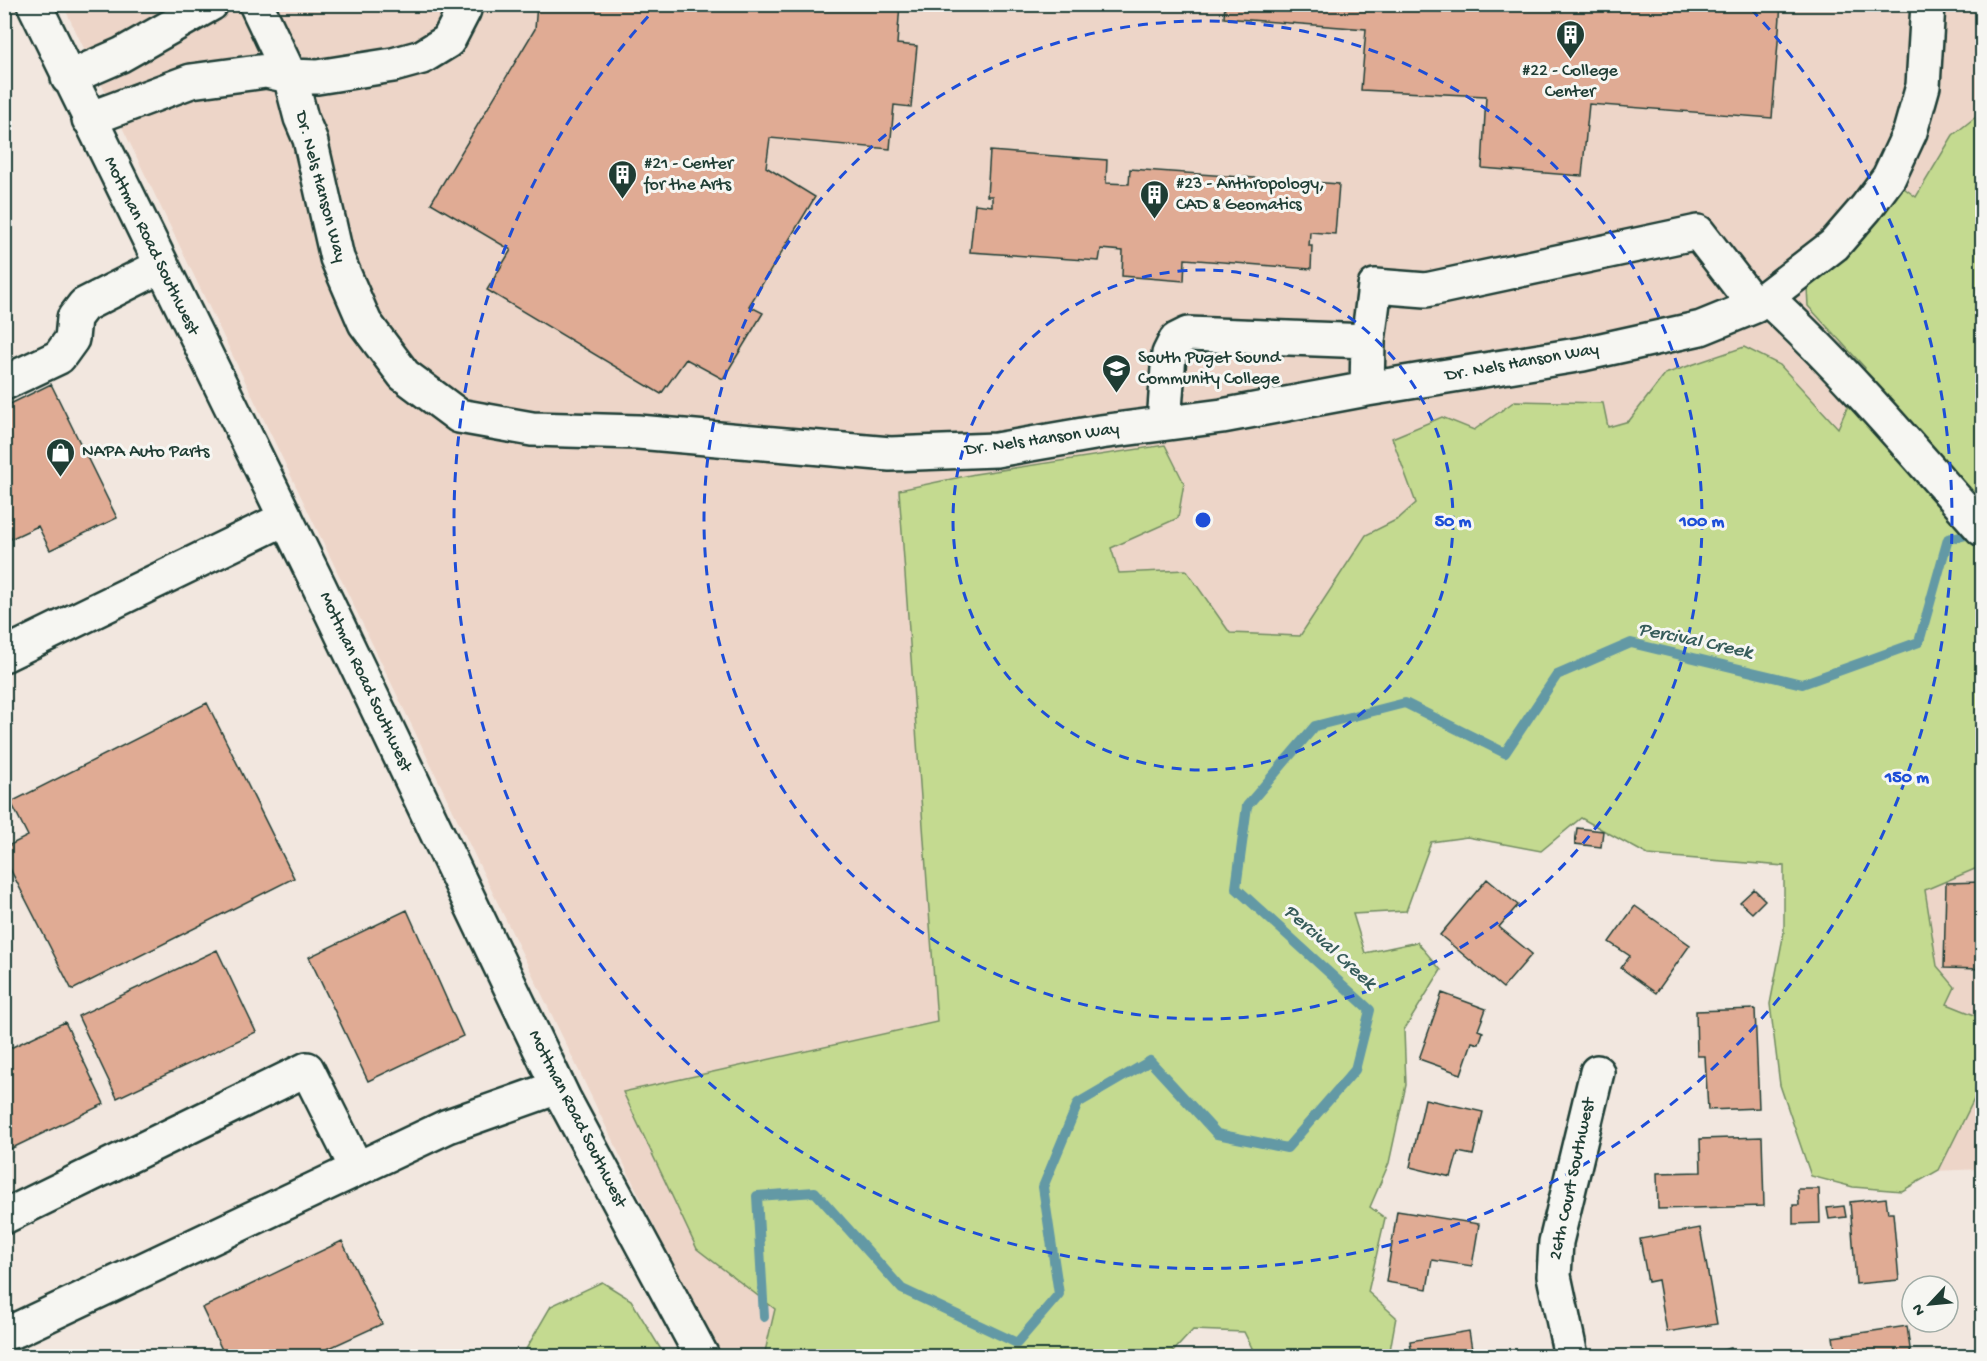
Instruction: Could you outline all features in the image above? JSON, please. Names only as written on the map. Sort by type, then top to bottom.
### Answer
[{"type":"street","name":"Mottman Road Southwest","points":[[34,4],[88,119],[286,518],[558,1087],[702,1356]]},
{"type":"street","points":[[68,78],[121,55],[211,4]]},
{"type":"street","name":"Dr. Nels Hanson Way","points":[[256,4],[290,76],[310,140],[337,258],[365,323],[404,375],[459,416],[532,429],[638,432],[890,454],[996,450],[1100,432],[1222,416],[1367,389],[1583,354],[1701,328],[1761,302],[1834,245],[1889,177],[1910,132],[1923,86],[1928,4]]},
{"type":"street","points":[[88,119],[191,81],[266,71],[290,76],[317,77],[393,66],[422,57],[448,41],[464,10],[463,4]]},
{"type":"street","points":[[1367,389],[1368,341],[1375,286],[1426,290],[1698,232],[1761,302],[1791,320],[1897,432],[1983,530]]},
{"type":"street","points":[[4,383],[59,357],[72,339],[74,318],[84,305],[161,266]]},
{"type":"street","points":[[1164,423],[1169,354],[1176,340],[1188,334],[1368,341]]},
{"type":"street","points":[[4,655],[286,518]]},
{"type":"street","points":[[4,1216],[307,1070],[357,1169]]},
{"type":"street","name":"26th Court Southwest","points":[[1571,1356],[1554,1276],[1556,1242],[1597,1072]]},
{"type":"street","points":[[4,1333],[16,1330],[448,1126],[558,1087]]},
{"type":"shaded area","name":"South Puget Sound Community College","points":[[63,5],[1982,5],[1982,1169],[1811,1176],[1810,858],[1474,781],[1348,862],[1147,1258],[758,1356],[717,1356]]},
{"type":"green space","points":[[1982,112],[1982,866],[1925,890],[1937,966],[1955,987],[1947,1004],[1982,1018],[1982,1083],[1939,1170],[1902,1191],[1853,1187],[1811,1176],[1780,1085],[1770,1004],[1784,932],[1784,866],[1648,855],[1581,818],[1541,851],[1467,837],[1431,842],[1406,911],[1353,914],[1365,953],[1417,942],[1441,970],[1404,1030],[1406,1085],[1389,1163],[1370,1207],[1385,1218],[1368,1292],[1396,1317],[1389,1356],[1256,1356],[1244,1332],[1193,1330],[1169,1356],[764,1356],[775,1309],[697,1249],[623,1092],[937,1022],[899,490],[975,474],[1165,445],[1184,483],[1178,518],[1111,548],[1119,573],[1186,570],[1230,633],[1300,636],[1366,535],[1398,519],[1416,503],[1392,438],[1442,417],[1474,430],[1515,401],[1603,403],[1608,427],[1629,421],[1665,374],[1744,347],[1780,365],[1838,428],[1865,368],[1808,306],[1806,267],[1889,177],[1916,197],[1953,135]]},
{"type":"green space","points":[[602,1282],[631,1300],[665,1356],[522,1356],[551,1306]]},
{"type":"building","name":"#21 - Center for the Arts","points":[[537,4],[900,4],[897,44],[917,46],[911,107],[894,105],[890,149],[770,138],[766,167],[815,197],[749,306],[763,313],[723,379],[686,359],[661,394],[487,290],[511,250],[431,203],[535,29]]},
{"type":"building","name":"#22 - College Center","points":[[1225,4],[1781,4],[1772,118],[1589,104],[1582,176],[1482,168],[1486,96],[1361,90],[1366,29],[1224,18]]},
{"type":"building","name":"#23 - Anthropology, CAD & Geomatics","points":[[990,151],[1107,160],[1106,183],[1129,184],[1130,169],[1339,184],[1335,234],[1310,232],[1311,269],[1185,259],[1184,281],[1122,276],[1123,251],[1101,249],[1099,261],[970,252],[975,204],[992,206],[992,196],[987,196]]},
{"type":"building","points":[[51,384],[117,518],[50,550],[38,526],[4,542],[4,407]]},
{"type":"building","points":[[207,703],[294,878],[72,990],[4,857],[4,848],[28,836],[11,802]]},
{"type":"building","points":[[1577,828],[1603,831],[1601,847],[1575,844]]},
{"type":"building","points":[[1487,879],[1518,905],[1499,927],[1532,954],[1503,988],[1440,935]]},
{"type":"building","points":[[1982,882],[1982,969],[1944,968],[1946,883]]},
{"type":"building","points":[[1754,889],[1765,900],[1752,913],[1740,902]]},
{"type":"building","points":[[1635,906],[1690,945],[1656,993],[1621,968],[1630,956],[1609,942]]},
{"type":"building","points":[[407,910],[463,1036],[368,1081],[309,957]]},
{"type":"building","points":[[217,950],[256,1032],[117,1098],[78,1016]]},
{"type":"building","points":[[1442,993],[1486,1009],[1478,1030],[1483,1032],[1479,1044],[1472,1042],[1461,1074],[1419,1059]]},
{"type":"building","points":[[1755,1009],[1759,1108],[1708,1110],[1705,1056],[1697,1056],[1696,1011]]},
{"type":"building","points":[[65,1022],[104,1104],[4,1152],[4,1051]]},
{"type":"building","points":[[1425,1099],[1483,1112],[1473,1155],[1458,1152],[1451,1177],[1410,1167]]},
{"type":"building","points":[[1762,1137],[1764,1206],[1658,1209],[1657,1173],[1701,1172],[1700,1139]]},
{"type":"building","points":[[1798,1189],[1819,1189],[1820,1223],[1793,1224],[1793,1205],[1799,1205]]},
{"type":"building","points":[[1886,1198],[1888,1213],[1893,1213],[1899,1280],[1856,1284],[1850,1202]]},
{"type":"building","points":[[1844,1206],[1846,1217],[1829,1219],[1827,1208]]},
{"type":"building","points":[[1397,1211],[1479,1224],[1472,1266],[1432,1260],[1427,1289],[1386,1282]]},
{"type":"building","points":[[1700,1228],[1717,1324],[1667,1332],[1658,1280],[1648,1282],[1640,1239]]},
{"type":"building","points":[[342,1241],[382,1324],[312,1356],[225,1356],[202,1308]]},
{"type":"building","points":[[1900,1327],[1900,1334],[1908,1334],[1911,1356],[1836,1356],[1833,1337]]},
{"type":"building","points":[[1469,1331],[1473,1356],[1412,1356],[1410,1341]]},
{"type":"building","points":[[1731,1348],[1734,1356],[1702,1356]]},
{"type":"waterway","name":"Percival Creek","points":[[764,1317],[757,1196],[815,1192],[902,1289],[1017,1343],[1059,1294],[1043,1187],[1078,1103],[1150,1061],[1217,1134],[1287,1148],[1355,1070],[1370,1010],[1236,888],[1247,806],[1315,726],[1405,703],[1505,753],[1557,675],[1631,643],[1802,684],[1919,642],[1948,539],[1979,532]]},
{"type":"place","name":"#22 - College Center","points":[[1570,60]]},
{"type":"place","name":"#21 - Center for the Arts","points":[[623,200]]},
{"type":"place","name":"#23 - Anthropology, CAD & Geomatics","points":[[1155,220]]},
{"type":"place","name":"South Puget Sound Community College","points":[[1117,394]]},
{"type":"place","name":"NAPA Auto Parts","points":[[61,478]]}]
